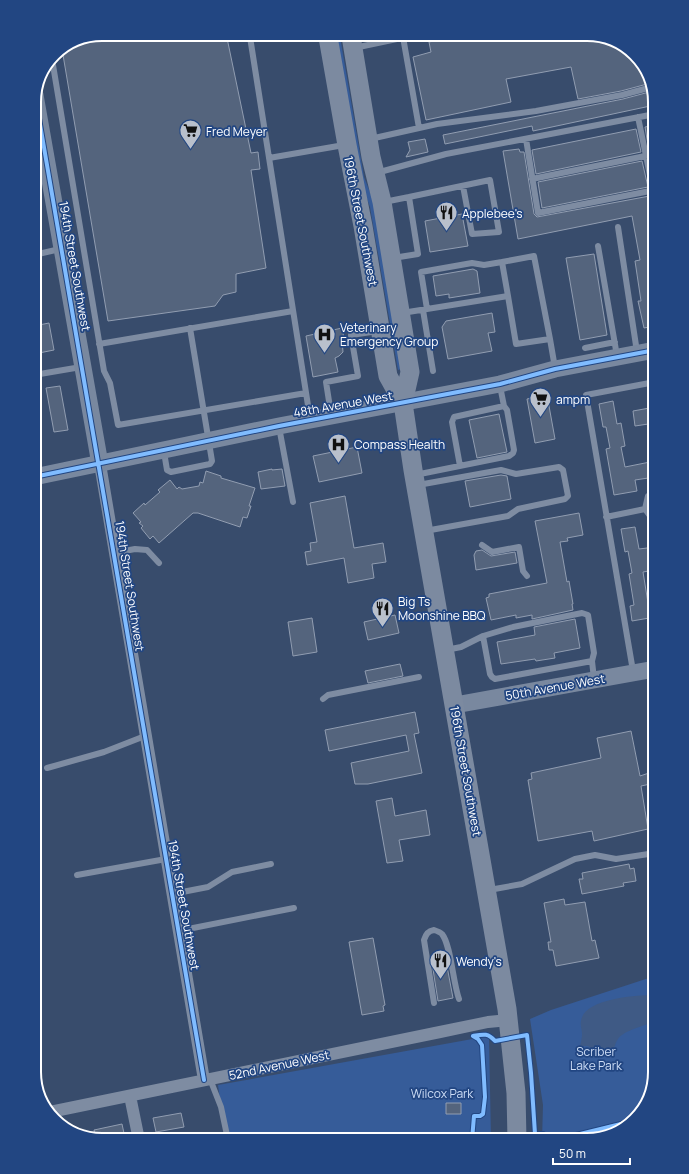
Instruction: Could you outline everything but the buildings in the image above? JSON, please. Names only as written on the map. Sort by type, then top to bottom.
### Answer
[{"type":"main road","name":"196th Street Southwest","points":[[329,41],[363,226],[388,376],[403,403],[415,481],[509,1020],[516,1093],[518,1133]]},
{"type":"main road","name":"196th Street Southwest","points":[[352,42],[368,140],[382,202],[410,372],[403,403]]},
{"type":"street","name":"194th Street Southwest","points":[[41,159],[62,249],[100,464],[178,931],[207,1080]]},
{"type":"street","name":"48th Avenue West","points":[[41,476],[278,426],[500,384],[616,350],[637,353],[648,351]]},
{"type":"street","name":"50th Avenue West","points":[[455,705],[648,670]]},
{"type":"street","name":"52nd Avenue West","points":[[55,1111],[488,1022],[509,1020]]},
{"type":"street","points":[[130,1096],[138,1133]]},
{"type":"lane","points":[[251,41],[311,420]]},
{"type":"lane","points":[[352,42],[362,41]]},
{"type":"lane","points":[[404,41],[419,128]]},
{"type":"lane","points":[[53,66],[104,372],[110,383],[118,425],[306,392]]},
{"type":"lane","points":[[368,140],[437,124],[536,110],[647,88]]},
{"type":"lane","points":[[375,173],[446,154],[648,115]]},
{"type":"lane","points":[[638,117],[648,164]]},
{"type":"lane","points":[[526,139],[538,213],[648,191]]},
{"type":"lane","points":[[269,158],[347,145]]},
{"type":"lane","points":[[532,179],[646,156]]},
{"type":"lane","points":[[382,202],[490,180],[499,232],[472,234],[463,186]]},
{"type":"lane","points":[[391,259],[418,254],[409,197]]},
{"type":"lane","points":[[618,227],[637,353]]},
{"type":"lane","points":[[585,348],[616,350],[598,246]]},
{"type":"lane","points":[[41,254],[62,249]]},
{"type":"lane","points":[[433,371],[421,272],[472,263],[484,265],[534,256],[555,369]]},
{"type":"lane","points":[[502,262],[516,344],[550,339]]},
{"type":"lane","points":[[400,314],[508,296]]},
{"type":"lane","points":[[99,344],[293,311]]},
{"type":"lane","points":[[163,450],[167,470],[171,472],[210,464],[212,462],[190,328]]},
{"type":"lane","points":[[332,416],[326,382],[358,376],[351,335],[381,330]]},
{"type":"lane","points":[[41,374],[82,367]]},
{"type":"lane","points":[[634,673],[586,394],[648,383]]},
{"type":"lane","points":[[415,481],[460,466],[509,456],[513,453],[514,450],[508,410],[504,406],[500,384]]},
{"type":"lane","points":[[460,466],[452,422],[454,417],[504,406]]},
{"type":"lane","points":[[278,426],[294,502]]},
{"type":"lane","points":[[415,481],[501,470],[516,474],[559,467],[563,470],[568,496],[565,499],[518,509],[508,516],[424,531]]},
{"type":"lane","points":[[648,496],[645,509],[648,513]]},
{"type":"lane","points":[[606,517],[645,509]]},
{"type":"lane","points":[[482,545],[492,552],[518,547],[523,571],[526,576]]},
{"type":"lane","points":[[114,553],[135,549],[147,550],[158,563]]},
{"type":"lane","points":[[445,650],[461,647],[483,636],[513,627],[582,613],[588,615],[594,653],[592,661],[594,680]]},
{"type":"lane","points":[[483,636],[490,674],[495,679],[592,661]]},
{"type":"lane","points":[[323,699],[328,695],[419,678]]},
{"type":"lane","points":[[47,768],[104,752],[145,736]]},
{"type":"lane","points":[[487,890],[522,884],[575,859],[595,855],[616,859],[648,854]]},
{"type":"lane","points":[[78,875],[166,859]]},
{"type":"lane","points":[[172,894],[208,887],[232,872],[271,864]]},
{"type":"lane","points":[[178,931],[294,908]]},
{"type":"lane","points":[[434,1003],[424,940],[428,932],[434,930],[442,934],[447,944],[458,999]]},
{"type":"lane","points":[[207,1080],[221,1107],[227,1133]]},
{"type":"green space","points":[[337,41],[341,41],[364,177],[373,200],[402,369],[398,370],[370,207],[361,183]]},
{"type":"green space","name":"Scriber Lake Park","points":[[648,978],[648,1072],[646,1088],[640,1103],[621,1123],[599,1132],[542,1133],[543,1105],[530,1019],[551,1010]]},
{"type":"green space","name":"Wilcox Park","points":[[489,1036],[491,1133],[227,1133],[218,1085]]},
{"type":"shaded area","points":[[648,995],[648,1023],[625,1033],[617,1040],[614,1048],[597,1053],[588,1046],[580,1046],[582,1036],[581,1021],[584,1014],[590,1008],[599,1003],[632,996]]},
{"type":"cycle path","points":[[41,130],[204,1080]]},
{"type":"cycle path","points":[[41,476],[279,426],[500,384],[555,369],[648,351]]},
{"type":"cycle path","points":[[473,1036],[486,1035],[495,1041],[527,1035],[535,1133]]},
{"type":"cycle path","points":[[473,1036],[478,1039],[482,1045],[485,1097],[483,1114],[480,1116],[474,1116],[473,1133]]},
{"type":"cycle path","points":[[584,1133],[618,1125]]},
{"type":"place","name":"Fred Meyer","points":[[190,150]]},
{"type":"place","name":"Applebee's","points":[[446,232]]},
{"type":"place","name":"Veterinary Emergency Group","points":[[325,354]]},
{"type":"place","name":"ampm","points":[[541,418]]},
{"type":"place","name":"Compass Health","points":[[338,464]]},
{"type":"place","name":"Big Ts Moonshine BBQ","points":[[382,628]]},
{"type":"place","name":"Wendy's","points":[[441,980]]}]
